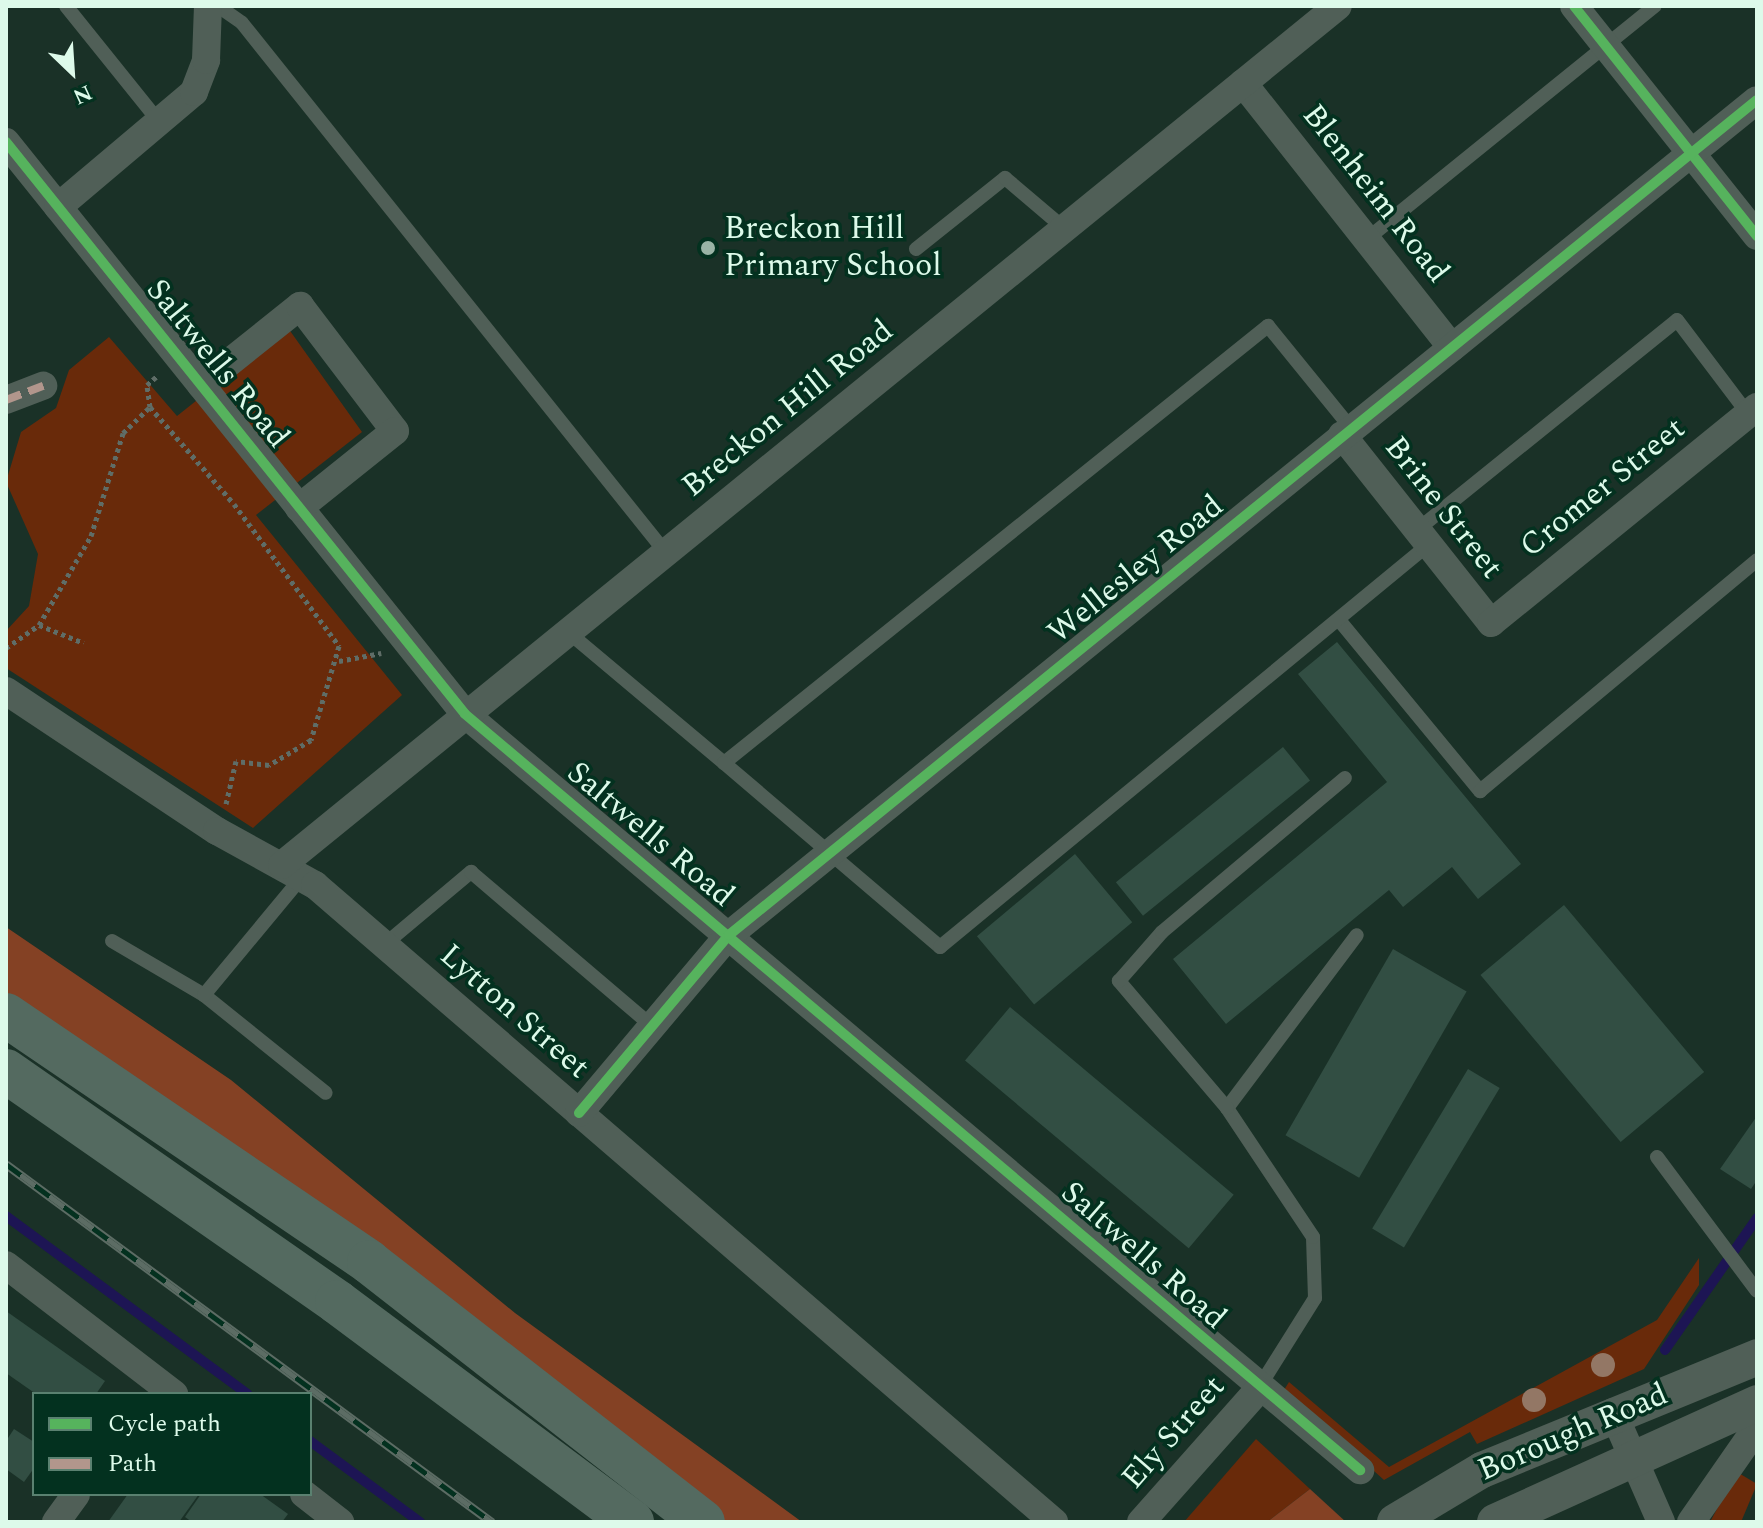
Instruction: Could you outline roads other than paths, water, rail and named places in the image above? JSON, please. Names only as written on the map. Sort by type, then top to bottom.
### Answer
[{"type":"highway","points":[[6,1015],[369,1262],[703,1522]]},
{"type":"highway","points":[[6,1071],[337,1302],[632,1522]]},
{"type":"street","points":[[58,207],[162,126],[198,81],[208,6]]},
{"type":"street","name":"Breckon Hill Road","points":[[292,871],[465,714],[1338,6]]},
{"type":"street","points":[[1574,6],[1757,236]]},
{"type":"street","name":"Blenheim Road","points":[[1243,83],[1452,348]]},
{"type":"street","name":"Wellesley Road","points":[[579,1113],[729,935],[1757,100]]},
{"type":"street","name":"Saltwells Road","points":[[6,142],[465,714],[729,935],[1258,1390],[1360,1470]]},
{"type":"street","points":[[201,385],[300,306],[395,431],[299,508]]},
{"type":"street","points":[[6,400],[43,386]]},
{"type":"street","name":"Cromer Street","points":[[1491,623],[1753,410]]},
{"type":"street","name":"Brine Street","points":[[1347,432],[1423,538],[1491,623]]},
{"type":"street","name":"Lytton Street","points":[[6,691],[217,831],[292,871],[384,945],[1054,1522]]},
{"type":"street","points":[[6,1265],[158,1389]]},
{"type":"street","name":"Borough Road","points":[[1395,1522],[1482,1470],[1613,1412],[1757,1357]]},
{"type":"street","name":"Ely Street","points":[[1141,1522],[1258,1390]]},
{"type":"street","name":"Borough Road","points":[[1502,1518],[1757,1403]]},
{"type":"street","points":[[1613,1412],[1661,1522]]},
{"type":"street","points":[[1691,1522],[1757,1427]]},
{"type":"street","points":[[56,1522],[75,1496]]},
{"type":"lane","points":[[66,6],[162,126]]},
{"type":"lane","points":[[218,6],[242,23],[666,553]]},
{"type":"lane","points":[[1367,239],[1655,6]]},
{"type":"lane","points":[[916,249],[1005,178],[1064,228]]},
{"type":"lane","points":[[568,632],[940,947],[1339,620],[1423,538],[1677,320],[1753,410]]},
{"type":"lane","points":[[724,763],[1268,326],[1347,432]]},
{"type":"lane","points":[[1339,620],[1480,791],[1757,560]]},
{"type":"lane","points":[[1258,1390],[1308,1317],[1319,1259],[1313,1237],[1227,1108],[1119,981],[1162,932],[1345,778]]},
{"type":"lane","points":[[204,995],[292,871]]},
{"type":"lane","points":[[384,945],[471,872],[653,1027]]},
{"type":"lane","points":[[1227,1108],[1357,935]]},
{"type":"lane","points":[[112,941],[204,995],[326,1093]]},
{"type":"lane","points":[[1657,1157],[1726,1245],[1757,1291]]},
{"type":"waterway","points":[[6,1216],[244,1392]]},
{"type":"waterway","points":[[1665,1350],[1757,1218]]},
{"type":"waterway","points":[[312,1442],[420,1522]]},
{"type":"railway","points":[[6,1164],[492,1522]]},
{"type":"place","name":"Breckon Hill Primary School","points":[[708,248]]}]
